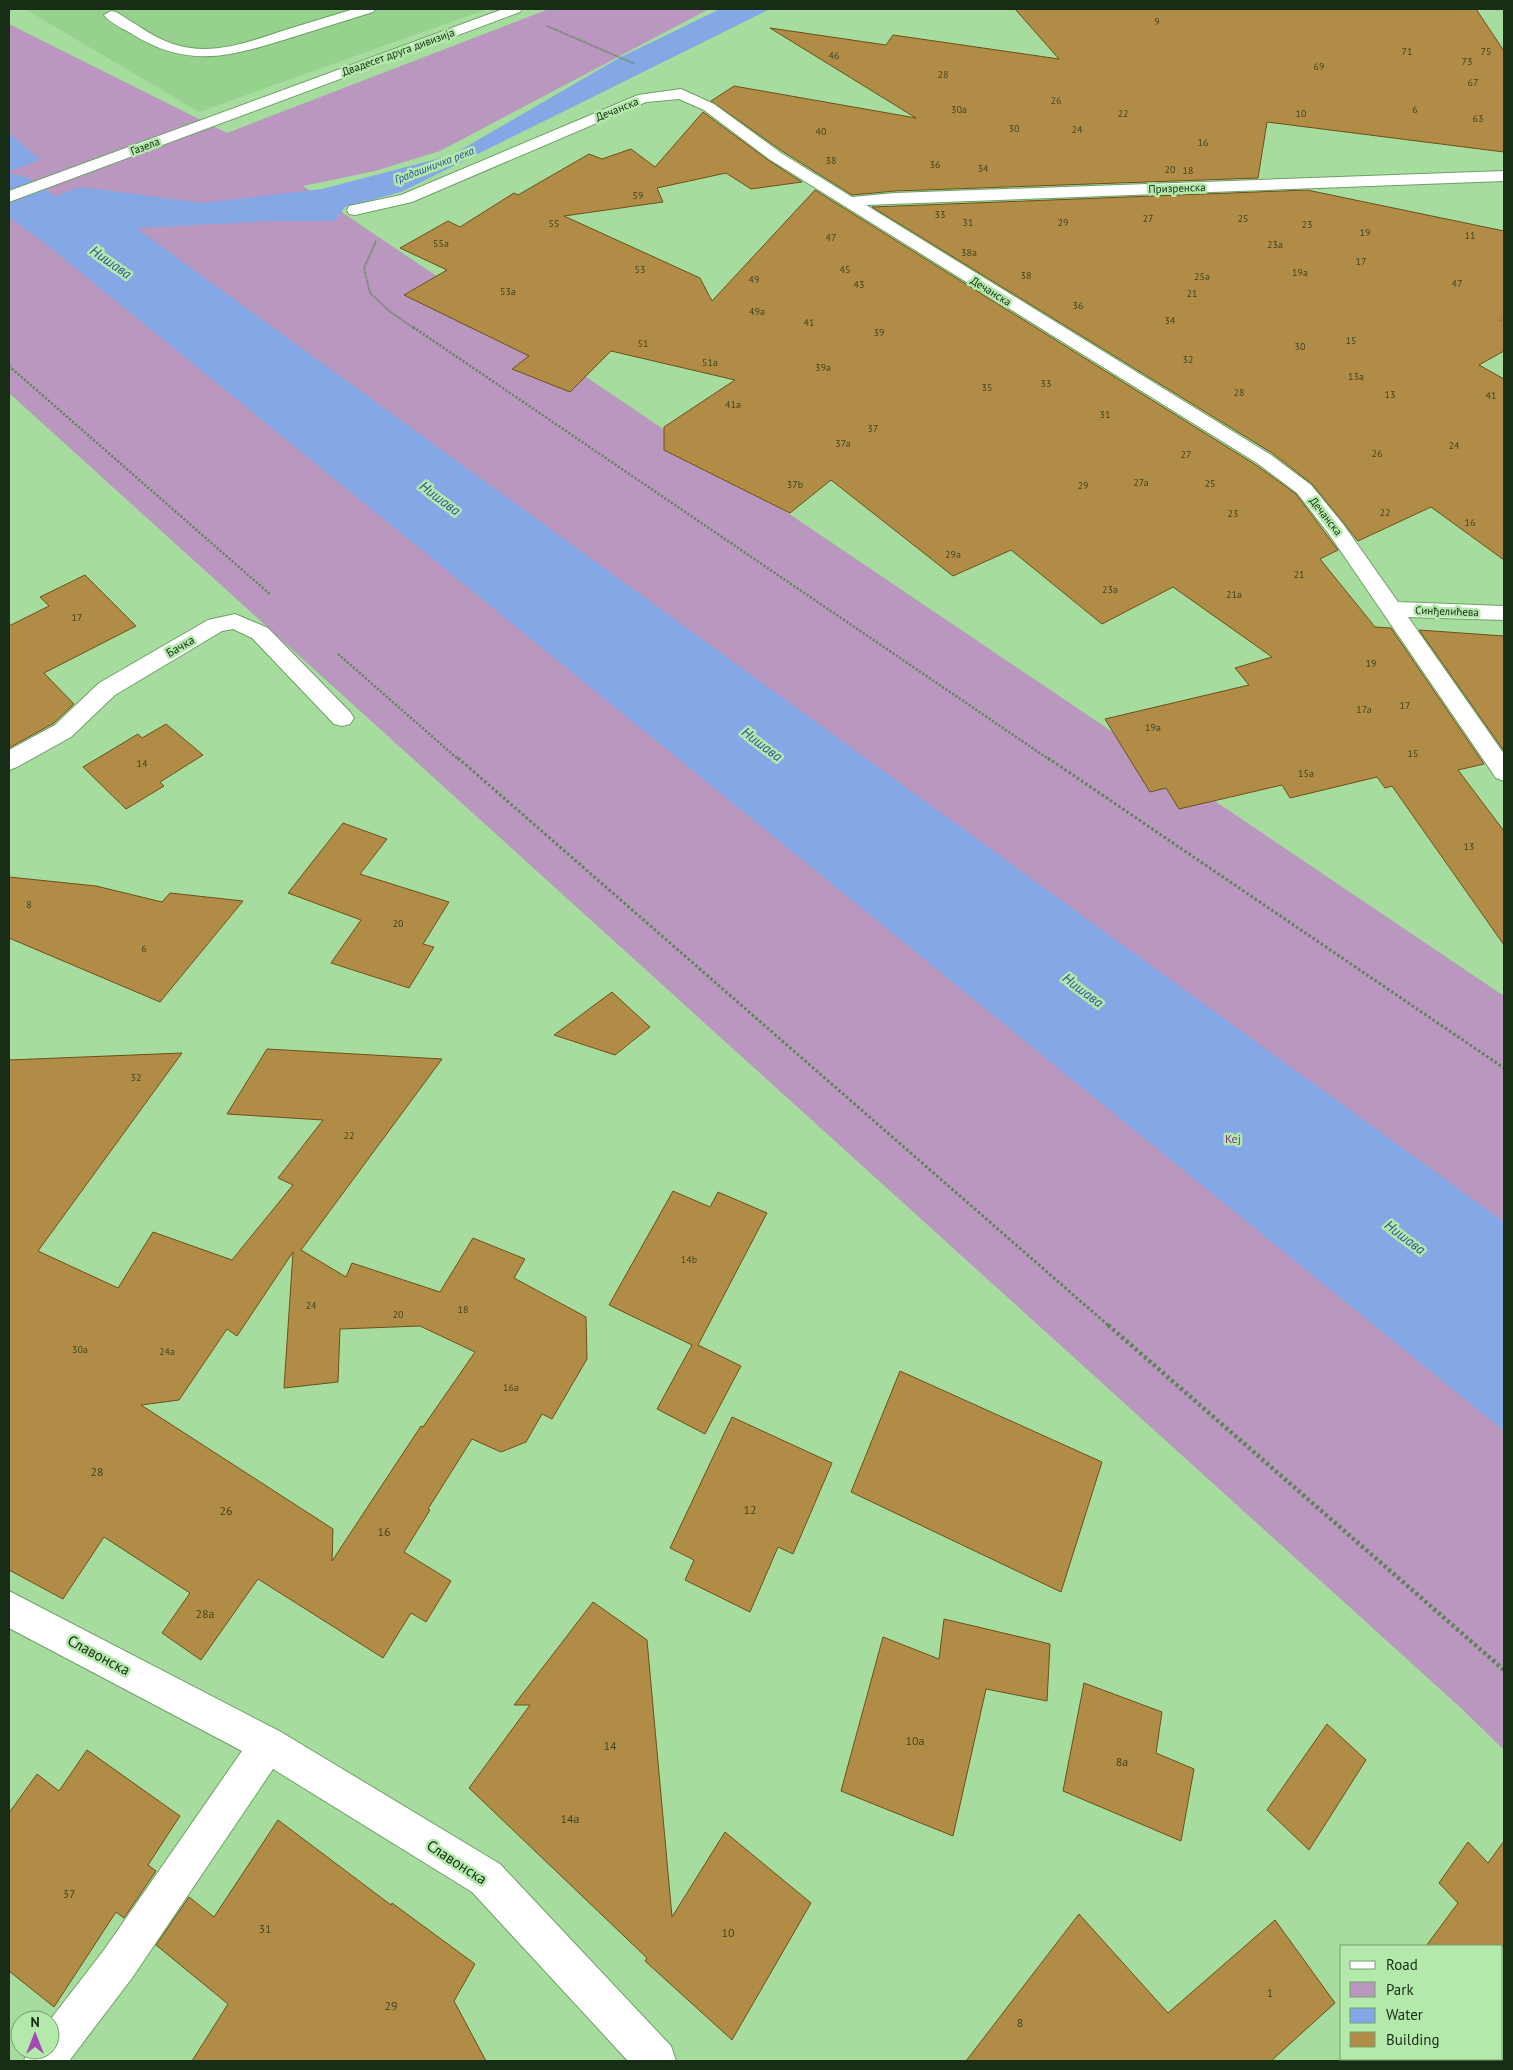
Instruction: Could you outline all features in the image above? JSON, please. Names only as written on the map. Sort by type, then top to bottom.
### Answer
[{"type":"street","points":[[111,15],[167,47],[187,52],[208,54],[230,52],[368,9]]},
{"type":"street","name":"Двадесет друга дивизија","points":[[282,95],[513,10]]},
{"type":"street","name":"Дечанска","points":[[355,210],[406,199],[636,100],[681,94],[709,107],[775,156],[1264,459],[1304,489],[1336,529],[1504,772]]},
{"type":"street","name":"Газела","points":[[9,197],[282,95]]},
{"type":"street","name":"Призренска","points":[[849,202],[895,198],[1504,176]]},
{"type":"street","name":"Синђелићева","points":[[1391,609],[1504,613]]},
{"type":"street","name":"Бачка","points":[[9,761],[62,731],[107,689],[216,625],[235,621],[260,632],[342,718]]},
{"type":"street","name":"Славонска","points":[[9,1609],[268,1745],[486,1878],[656,2061]]},
{"type":"street","points":[[44,2061],[118,1964],[268,1745]]},
{"type":"path","points":[[513,10],[619,58]]},
{"type":"path","points":[[388,202],[364,268],[370,293],[388,310],[1504,1068]]},
{"type":"path","points":[[1499,320],[1504,321]]},
{"type":"path","points":[[9,366],[272,596]]},
{"type":"path","points":[[332,648],[1504,1670]]},
{"type":"shaded area","points":[[25,9],[487,9],[199,112]]},
{"type":"green space","name":"Кеј","points":[[549,9],[709,9],[440,151],[375,171],[303,186],[1504,996],[1504,1750],[1462,1709],[9,393],[9,24],[227,133]]},
{"type":"water","name":"Градашничка река","points":[[720,9],[770,9],[401,192],[345,207],[335,221],[276,221],[136,228],[1504,1222],[1504,1431],[9,214],[80,187],[203,203],[322,189],[452,155],[619,58]]},
{"type":"water","points":[[9,133],[40,160],[9,171]]},
{"type":"building","points":[[1015,9],[1476,9],[1504,51],[1504,152],[1267,122],[1258,178],[895,191],[852,195],[782,151],[711,101],[734,86],[916,118],[770,28],[886,45],[893,35],[1059,59]]},
{"type":"building","points":[[703,112],[768,160],[802,182],[751,189],[726,173],[657,188],[663,202],[564,216],[700,278],[712,301],[815,190],[1256,465],[1296,494],[1338,550],[1320,559],[1375,627],[1391,628],[1484,764],[1458,770],[1504,831],[1504,945],[1392,786],[1385,788],[1377,777],[1290,798],[1282,785],[1179,809],[1166,788],[1150,792],[1105,719],[1249,685],[1235,668],[1272,657],[1173,587],[1102,624],[1011,550],[953,576],[831,480],[790,513],[664,450],[664,427],[735,380],[611,351],[570,392],[512,369],[529,356],[404,295],[447,270],[400,248],[448,221],[460,227],[514,193],[518,195],[589,154],[602,159],[631,149],[655,167]]},
{"type":"building","points":[[1307,190],[1504,231],[1504,351],[1479,365],[1504,379],[1504,560],[1431,507],[1358,541],[1312,484],[1272,453],[872,207]]},
{"type":"building","points":[[85,575],[136,626],[44,673],[74,704],[54,723],[9,748],[9,626],[49,606],[40,597]]},
{"type":"building","points":[[1419,630],[1504,636],[1504,751]]},
{"type":"building","points":[[166,724],[203,755],[160,782],[164,786],[126,809],[83,767],[138,734],[142,738]]},
{"type":"building","points":[[343,823],[387,839],[360,874],[449,902],[423,944],[434,947],[409,988],[331,963],[361,920],[288,893]]},
{"type":"building","points":[[9,877],[96,886],[162,902],[170,893],[243,901],[160,1002],[9,938]]},
{"type":"building","points":[[612,992],[650,1027],[615,1055],[554,1035]]},
{"type":"building","points":[[267,1049],[442,1059],[301,1250],[346,1277],[352,1263],[440,1292],[473,1238],[525,1259],[514,1278],[586,1317],[587,1359],[552,1419],[542,1414],[526,1442],[501,1452],[472,1439],[428,1509],[430,1510],[404,1552],[451,1581],[426,1622],[411,1613],[383,1658],[258,1579],[201,1660],[162,1633],[190,1593],[104,1537],[63,1599],[9,1570],[9,1060],[182,1053],[38,1251],[118,1288],[153,1232],[232,1260],[293,1185],[278,1178],[323,1120],[227,1114]],"holes":[[[293,1252],[284,1388],[338,1382],[340,1329],[420,1326],[475,1352],[423,1427],[421,1426],[332,1561],[333,1529],[141,1405],[179,1400],[227,1329],[237,1336]]]},
{"type":"building","points":[[673,1191],[710,1207],[718,1192],[767,1213],[698,1345],[741,1366],[705,1434],[657,1409],[692,1345],[609,1305]]},
{"type":"building","points":[[900,1371],[1102,1462],[1061,1592],[851,1492]]},
{"type":"building","points":[[732,1417],[832,1463],[793,1554],[778,1547],[750,1612],[685,1580],[694,1560],[670,1548]]},
{"type":"building","points":[[593,1602],[647,1640],[672,1917],[725,1832],[811,1903],[732,2040],[645,1961],[647,1958],[469,1788],[530,1705],[514,1705]]},
{"type":"building","points":[[944,1619],[1050,1644],[1047,1701],[986,1689],[953,1836],[841,1791],[883,1637],[939,1659]]},
{"type":"building","points":[[1084,1683],[1162,1712],[1156,1753],[1194,1769],[1181,1841],[1063,1791]]},
{"type":"building","points":[[1327,1724],[1366,1760],[1309,1850],[1267,1810]]},
{"type":"building","points":[[87,1750],[180,1816],[148,1865],[156,1871],[124,1918],[116,1912],[54,2007],[9,1971],[9,1813],[37,1774],[59,1791]]},
{"type":"building","points":[[278,1820],[391,1905],[392,1903],[475,1964],[454,2001],[486,2061],[192,2061],[228,2004],[156,1945],[189,1897],[214,1917]]},
{"type":"building","points":[[1504,1841],[1504,1949],[1503,1945],[1427,1945],[1458,1903],[1439,1883],[1468,1842],[1488,1863]]},
{"type":"building","points":[[1079,1914],[1168,2013],[1275,1920],[1335,2003],[1271,2061],[966,2061]]},
{"type":"waterway","name":"Нишава","points":[[9,190],[140,285]]}]
